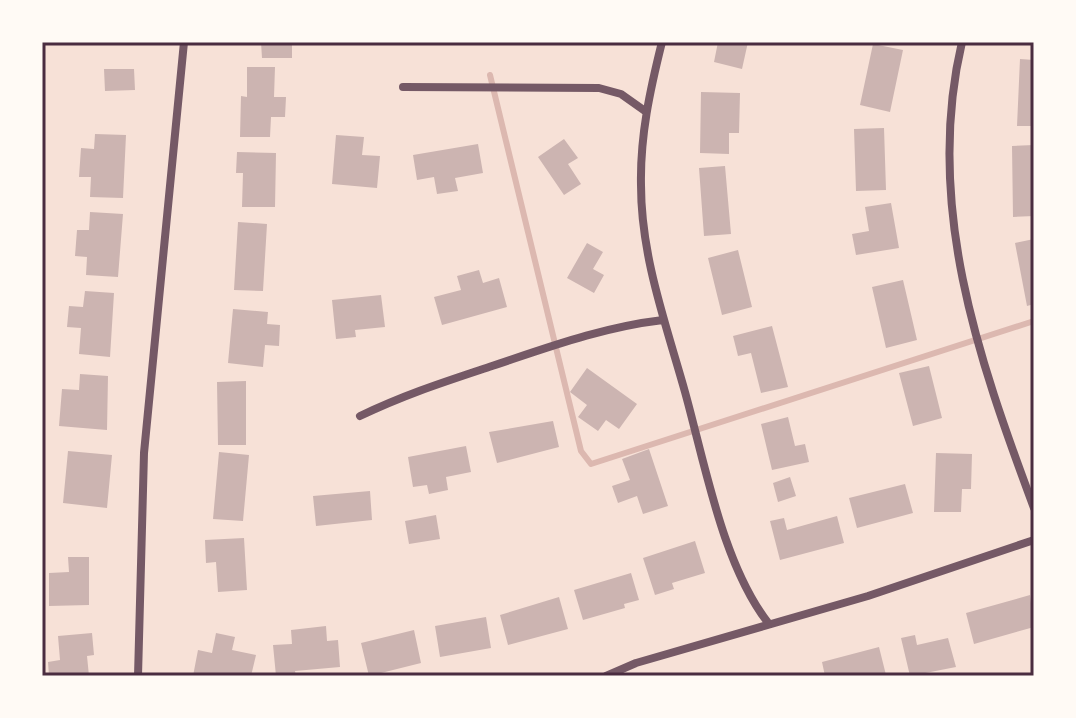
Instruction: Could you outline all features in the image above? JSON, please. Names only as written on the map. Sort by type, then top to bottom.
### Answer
[{"type":"street","points":[[138,676],[144,453],[184,42]]},
{"type":"street","points":[[662,42],[645,111],[642,210],[653,284],[738,571],[748,594],[769,624]]},
{"type":"street","points":[[962,42],[950,120],[952,232],[967,305],[1034,508]]},
{"type":"street","points":[[403,87],[599,88],[621,94],[645,111]]},
{"type":"street","points":[[360,416],[412,391],[573,338],[625,325],[663,320]]},
{"type":"street","points":[[606,676],[636,663],[1034,540]]},
{"type":"building","points":[[111,42],[138,42],[138,45],[111,45]]},
{"type":"building","points":[[261,42],[292,42],[292,58],[262,58]]},
{"type":"building","points":[[718,42],[748,42],[742,69],[714,62]]},
{"type":"building","points":[[873,44],[903,50],[890,112],[860,105]]},
{"type":"building","points":[[1020,59],[1034,60],[1034,126],[1017,126]]},
{"type":"building","points":[[247,67],[275,67],[274,97],[286,97],[285,117],[271,117],[270,137],[240,137],[241,96],[247,97]]},
{"type":"building","points":[[104,69],[134,69],[135,90],[105,91]]},
{"type":"building","points":[[701,92],[740,93],[739,133],[729,133],[729,154],[700,153]]},
{"type":"building","points":[[884,128],[886,190],[856,191],[854,129]]},
{"type":"building","points":[[95,134],[126,135],[123,198],[90,197],[91,177],[79,177],[81,148],[94,149]]},
{"type":"building","points":[[336,135],[364,137],[362,155],[380,156],[377,188],[332,184]]},
{"type":"building","points":[[564,139],[578,158],[568,164],[581,184],[564,195],[538,157]]},
{"type":"building","points":[[478,144],[483,173],[455,178],[458,191],[437,194],[434,177],[417,180],[413,155]]},
{"type":"building","points":[[1034,145],[1034,216],[1013,217],[1012,146]]},
{"type":"building","points":[[237,152],[276,153],[275,207],[242,207],[243,173],[236,173]]},
{"type":"building","points":[[725,166],[731,234],[704,236],[699,168]]},
{"type":"building","points":[[891,203],[899,248],[856,255],[852,234],[869,231],[865,207]]},
{"type":"building","points":[[90,212],[123,214],[118,277],[86,275],[87,257],[75,256],[77,230],[89,230]]},
{"type":"building","points":[[238,222],[267,224],[263,291],[234,290]]},
{"type":"building","points":[[1034,239],[1034,304],[1027,306],[1015,243]]},
{"type":"building","points":[[587,243],[603,252],[593,269],[604,275],[594,293],[567,278]]},
{"type":"building","points":[[738,250],[752,307],[722,315],[708,258]]},
{"type":"building","points":[[479,270],[483,283],[499,278],[507,307],[442,325],[434,297],[461,290],[457,276]]},
{"type":"building","points":[[903,280],[917,340],[886,348],[872,287]]},
{"type":"building","points":[[85,291],[114,293],[110,357],[79,354],[81,328],[67,327],[69,306],[83,307]]},
{"type":"building","points":[[381,295],[385,327],[355,330],[356,337],[336,339],[332,300]]},
{"type":"building","points":[[233,309],[268,312],[267,324],[280,325],[279,346],[265,345],[263,367],[228,363]]},
{"type":"building","points":[[772,326],[788,387],[761,393],[751,353],[738,356],[733,336]]},
{"type":"building","points":[[929,366],[942,418],[913,426],[899,373]]},
{"type":"building","points":[[587,368],[637,404],[619,429],[606,420],[598,431],[578,417],[587,405],[570,392]]},
{"type":"building","points":[[80,374],[108,376],[107,430],[59,426],[62,389],[79,390]]},
{"type":"building","points":[[246,381],[246,445],[218,445],[217,382]]},
{"type":"building","points":[[788,417],[795,446],[805,444],[809,462],[772,470],[761,424]]},
{"type":"building","points":[[553,421],[559,447],[497,463],[489,432]]},
{"type":"building","points":[[466,446],[471,472],[446,477],[448,490],[429,494],[427,485],[413,487],[408,457]]},
{"type":"building","points":[[649,449],[668,506],[643,514],[637,496],[618,503],[612,486],[630,480],[622,459]]},
{"type":"building","points":[[68,451],[112,455],[107,508],[63,503]]},
{"type":"building","points":[[219,452],[249,455],[243,521],[213,519]]},
{"type":"building","points":[[936,453],[972,454],[971,489],[962,489],[961,512],[934,512]]},
{"type":"building","points":[[790,477],[796,496],[778,502],[773,483]]},
{"type":"building","points":[[905,484],[913,513],[857,528],[849,498]]},
{"type":"building","points":[[370,491],[372,520],[316,526],[313,496]]},
{"type":"building","points":[[436,515],[440,539],[409,544],[405,521]]},
{"type":"building","points":[[837,516],[844,543],[780,560],[770,521],[784,518],[787,530]]},
{"type":"building","points":[[244,538],[247,590],[218,592],[216,562],[206,563],[205,540]]},
{"type":"building","points":[[695,541],[705,573],[672,583],[674,589],[655,595],[643,558]]},
{"type":"building","points":[[68,557],[89,557],[89,605],[49,606],[49,573],[69,572]]},
{"type":"building","points":[[631,573],[639,600],[624,604],[625,608],[583,620],[574,590]]},
{"type":"building","points":[[1030,595],[1034,627],[974,644],[966,613]]},
{"type":"building","points":[[559,597],[568,629],[508,645],[500,615]]},
{"type":"building","points":[[486,617],[491,648],[440,657],[435,626]]},
{"type":"building","points":[[326,626],[327,641],[338,640],[340,667],[295,671],[296,676],[276,676],[273,645],[292,644],[291,630]]},
{"type":"building","points":[[414,630],[421,663],[369,676],[361,643]]},
{"type":"building","points":[[92,633],[94,655],[87,656],[89,676],[49,676],[48,662],[60,660],[58,636]]},
{"type":"building","points":[[216,633],[235,637],[232,650],[256,655],[251,676],[193,676],[198,650],[212,653]]},
{"type":"building","points":[[915,635],[917,645],[948,638],[956,667],[910,676],[901,638]]},
{"type":"building","points":[[879,647],[886,675],[825,676],[822,662]]},
{"type":"waterway","points":[[490,75],[581,451],[591,464],[1034,321]]}]
